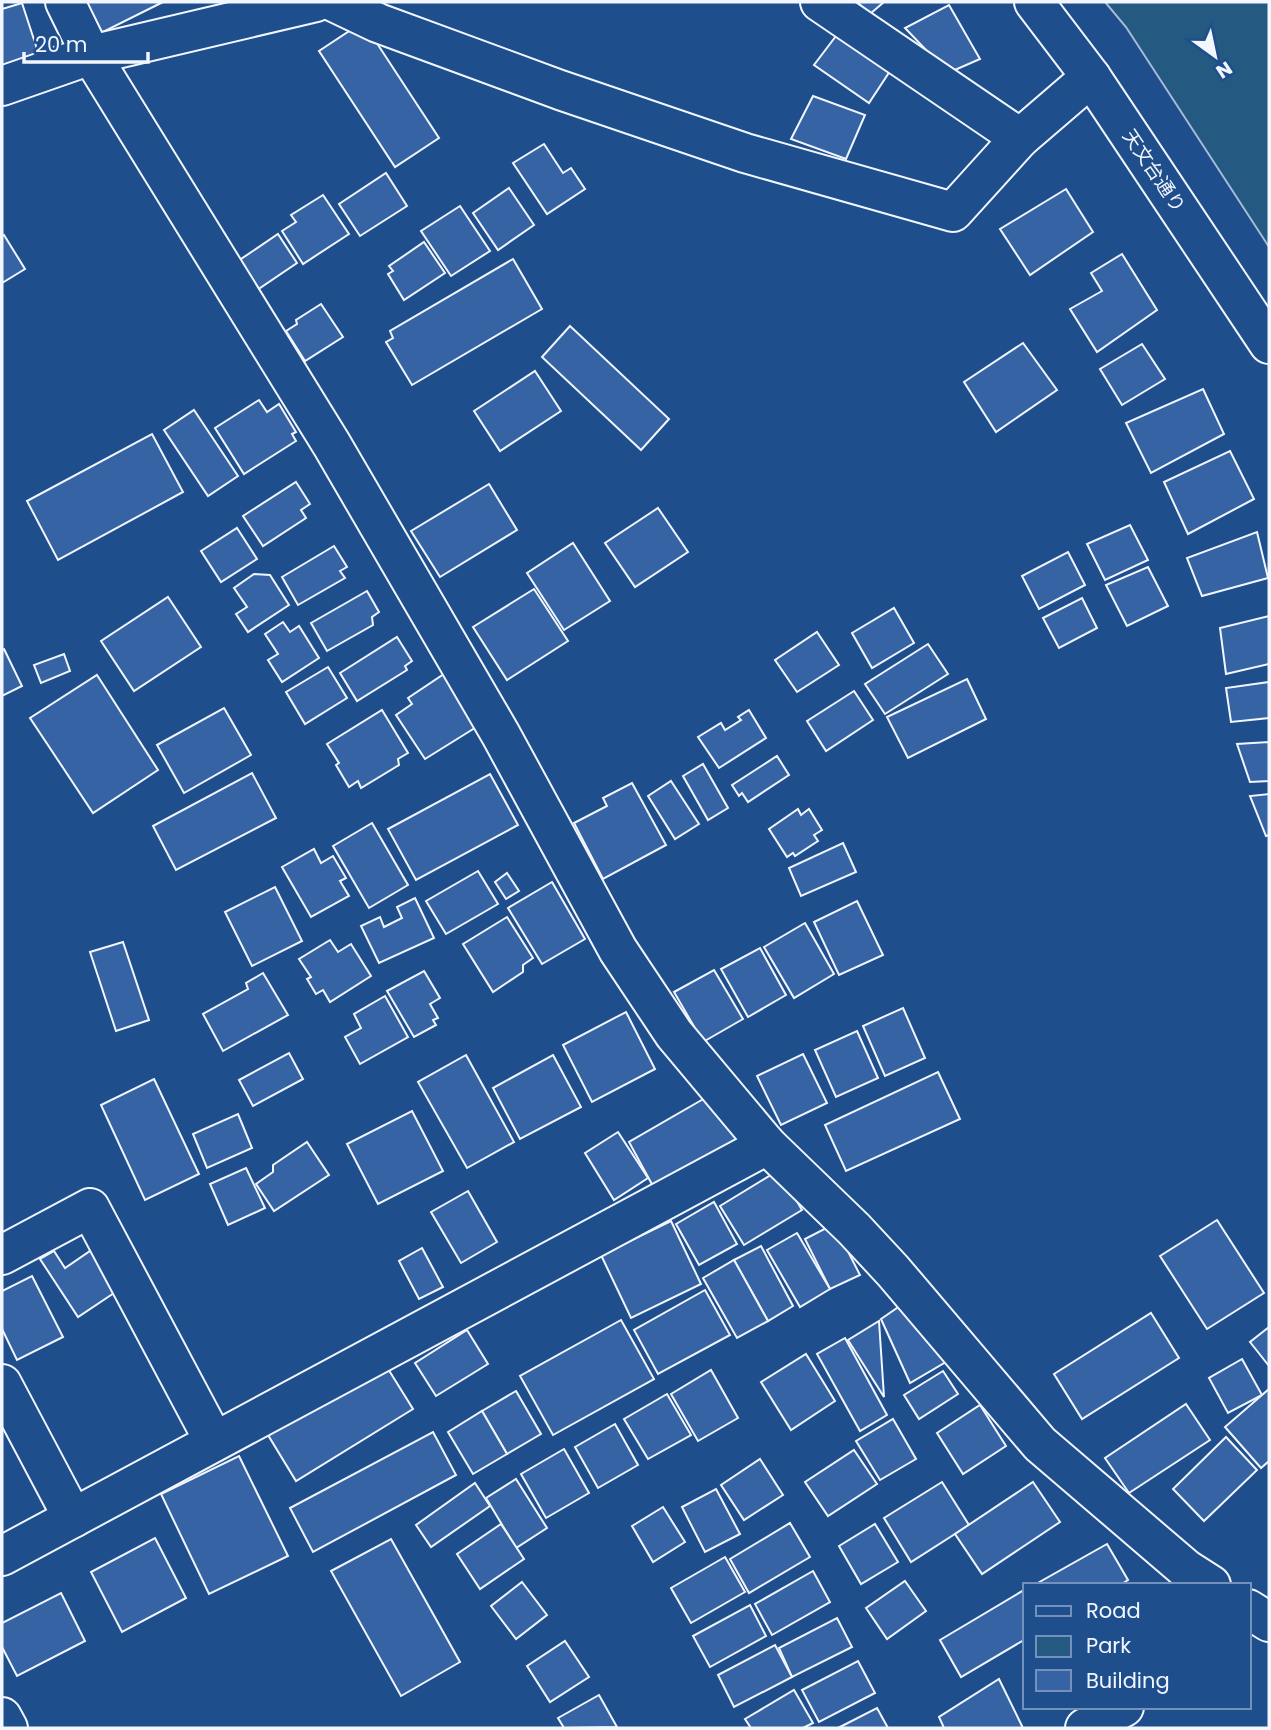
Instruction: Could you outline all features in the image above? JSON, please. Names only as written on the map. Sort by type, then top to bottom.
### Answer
[{"type":"street","points":[[65,2],[91,55],[332,445],[501,735],[618,950],[674,1034],[767,1145],[854,1229],[893,1271],[1040,1444],[1186,1569],[1208,1583]]},
{"type":"street","points":[[2,86],[91,55],[316,2]]},
{"type":"street","points":[[334,2],[378,23],[584,99],[746,153],[953,212],[1020,138],[1091,77]]},
{"type":"street","points":[[820,2],[1020,138]]},
{"type":"street","name":"天文台通り","points":[[1034,2],[1091,77],[1269,344]]},
{"type":"street","points":[[2,1556],[767,1145]]},
{"type":"street","points":[[2,1255],[90,1208],[214,1441]]},
{"type":"street","points":[[2,1384],[73,1518]]},
{"type":"street","points":[[1250,1610],[1269,1622]]},
{"type":"street","points":[[1250,1640],[1269,1630]]},
{"type":"street","points":[[1085,1728],[1120,1709]]},
{"type":"street","points":[[2,1717],[8,1728]]},
{"type":"green space","points":[[1105,2],[1269,2],[1269,247],[1126,27]]},
{"type":"building","points":[[85,2],[163,2],[101,33]]},
{"type":"building","points":[[857,2],[884,2],[870,14]]},
{"type":"building","points":[[22,3],[39,55],[2,67],[2,9]]},
{"type":"building","points":[[949,5],[980,59],[948,73],[905,28]]},
{"type":"building","points":[[363,22],[439,138],[395,167],[319,51]]},
{"type":"building","points":[[839,32],[892,68],[869,103],[814,65]]},
{"type":"building","points":[[813,96],[865,115],[846,159],[791,139]]},
{"type":"building","points":[[544,144],[563,173],[571,168],[585,189],[547,214],[513,163]]},
{"type":"building","points":[[386,173],[407,206],[360,236],[339,204]]},
{"type":"building","points":[[509,188],[534,225],[498,250],[473,213]]},
{"type":"building","points":[[1066,189],[1093,232],[1030,275],[1000,229]]},
{"type":"building","points":[[323,195],[349,234],[303,264],[282,231],[296,222],[291,215]]},
{"type":"building","points":[[460,206],[490,251],[451,276],[421,231]]},
{"type":"building","points":[[278,234],[297,263],[257,290],[238,261]]},
{"type":"building","points":[[4,235],[25,269],[2,283],[2,236]]},
{"type":"building","points":[[424,242],[445,273],[404,300],[388,274],[393,271],[389,266]]},
{"type":"building","points":[[1122,254],[1157,310],[1097,352],[1070,309],[1102,291],[1091,273]]},
{"type":"building","points":[[513,259],[542,309],[412,385],[386,342],[393,338],[390,331]]},
{"type":"building","points":[[321,304],[343,337],[305,361],[286,331],[297,324],[296,320]]},
{"type":"building","points":[[570,326],[669,419],[641,450],[542,357]]},
{"type":"building","points":[[1023,343],[1057,390],[996,432],[964,382]]},
{"type":"building","points":[[1142,344],[1165,379],[1122,405],[1100,369]]},
{"type":"building","points":[[535,371],[561,411],[500,451],[474,411]]},
{"type":"building","points":[[1203,389],[1224,434],[1151,473],[1126,423]]},
{"type":"building","points":[[259,400],[267,412],[279,404],[296,432],[292,434],[296,441],[244,474],[215,428]]},
{"type":"building","points":[[194,410],[238,476],[208,496],[164,430]]},
{"type":"building","points":[[152,434],[183,492],[58,560],[27,501]]},
{"type":"building","points":[[1230,451],[1254,499],[1188,534],[1164,482]]},
{"type":"building","points":[[296,482],[310,504],[301,510],[306,518],[263,546],[243,516]]},
{"type":"building","points":[[489,484],[517,530],[440,577],[411,531]]},
{"type":"building","points":[[658,508],[688,552],[635,587],[605,543]]},
{"type":"building","points":[[1130,525],[1148,560],[1105,580],[1087,544]]},
{"type":"building","points":[[237,528],[257,559],[221,582],[201,551]]},
{"type":"building","points":[[1257,532],[1268,578],[1202,596],[1187,558]]},
{"type":"building","points":[[573,543],[610,601],[564,630],[527,573]]},
{"type":"building","points":[[334,546],[347,567],[340,571],[345,578],[298,605],[282,577]]},
{"type":"building","points":[[1068,552],[1085,585],[1039,609],[1022,576]]},
{"type":"building","points":[[1148,567],[1168,606],[1127,626],[1106,585]]},
{"type":"building","points":[[254,574],[270,575],[289,605],[248,632],[236,614],[247,607],[234,588]]},
{"type":"building","points":[[534,589],[568,641],[507,680],[473,627]]},
{"type":"building","points":[[367,591],[379,612],[372,617],[373,625],[327,651],[311,623]]},
{"type":"building","points":[[168,597],[201,647],[134,691],[101,641]]},
{"type":"building","points":[[1082,598],[1097,628],[1059,648],[1043,618]]},
{"type":"building","points":[[894,608],[914,643],[872,668],[852,633]]},
{"type":"building","points":[[1269,616],[1269,664],[1226,674],[1220,628]]},
{"type":"building","points":[[283,622],[290,632],[299,626],[319,658],[282,682],[268,660],[278,654],[265,634]]},
{"type":"building","points":[[817,632],[839,665],[797,692],[775,660]]},
{"type":"building","points":[[397,637],[412,661],[405,666],[407,670],[357,701],[340,673]]},
{"type":"building","points":[[928,644],[948,674],[885,714],[865,684]]},
{"type":"building","points":[[4,649],[22,686],[2,696],[2,650]]},
{"type":"building","points":[[64,654],[70,671],[41,683],[34,665]]},
{"type":"building","points":[[328,667],[347,698],[305,724],[286,692]]},
{"type":"building","points":[[444,674],[478,726],[425,759],[396,715],[412,704],[408,698]]},
{"type":"building","points":[[97,675],[158,770],[93,813],[30,718]]},
{"type":"building","points":[[967,679],[986,719],[908,758],[887,717]]},
{"type":"building","points":[[1269,682],[1269,718],[1231,722],[1226,688]]},
{"type":"building","points":[[854,691],[873,720],[826,751],[807,721]]},
{"type":"building","points":[[224,708],[251,755],[184,793],[157,745]]},
{"type":"building","points":[[382,710],[408,753],[398,759],[399,765],[361,788],[358,781],[349,787],[327,744]]},
{"type":"building","points":[[749,710],[766,738],[719,768],[698,737],[721,723],[725,730],[741,720],[738,717]]},
{"type":"building","points":[[1269,742],[1269,781],[1250,782],[1237,744]]},
{"type":"building","points":[[777,756],[789,775],[748,802],[742,793],[739,796],[732,785]]},
{"type":"building","points":[[703,764],[728,808],[708,820],[683,776]]},
{"type":"building","points":[[252,773],[276,818],[176,870],[153,826]]},
{"type":"building","points":[[490,774],[518,825],[416,880],[388,829]]},
{"type":"building","points":[[671,781],[699,824],[675,839],[648,796]]},
{"type":"building","points":[[632,783],[666,845],[603,879],[574,823],[607,806],[603,798]]},
{"type":"building","points":[[1269,794],[1269,835],[1266,836],[1250,796]]},
{"type":"building","points":[[798,809],[801,815],[809,809],[822,830],[814,835],[818,841],[795,856],[793,853],[787,857],[769,829]]},
{"type":"building","points":[[372,823],[408,885],[369,908],[333,846]]},
{"type":"building","points":[[843,843],[856,872],[801,896],[789,868]]},
{"type":"building","points":[[314,849],[321,863],[333,856],[346,878],[340,881],[349,896],[311,917],[282,867]]},
{"type":"building","points":[[478,871],[498,904],[446,934],[426,901]]},
{"type":"building","points":[[507,873],[519,891],[506,899],[495,882]]},
{"type":"building","points":[[552,882],[585,939],[542,964],[508,908]]},
{"type":"building","points":[[275,887],[302,941],[252,966],[225,912]]},
{"type":"building","points":[[415,898],[434,938],[379,963],[361,926],[380,917],[384,927],[402,918],[397,907]]},
{"type":"building","points":[[857,901],[883,955],[839,975],[814,922]]},
{"type":"building","points":[[507,917],[533,958],[523,965],[523,972],[493,992],[463,944]]},
{"type":"building","points":[[805,923],[834,974],[794,998],[764,947]]},
{"type":"building","points":[[330,940],[338,952],[351,944],[371,976],[330,1002],[323,990],[316,994],[307,979],[311,977],[299,959]]},
{"type":"building","points":[[123,942],[149,1020],[116,1031],[90,952]]},
{"type":"building","points":[[760,948],[786,995],[748,1017],[721,969]]},
{"type":"building","points":[[714,970],[743,1019],[703,1042],[674,992]]},
{"type":"building","points":[[424,971],[440,998],[430,1004],[438,1018],[433,1020],[436,1025],[414,1037],[387,991]]},
{"type":"building","points":[[263,973],[288,1015],[223,1051],[203,1014],[248,989],[246,983]]},
{"type":"building","points":[[385,996],[408,1037],[360,1064],[345,1037],[361,1028],[354,1014]]},
{"type":"building","points":[[903,1008],[925,1058],[885,1076],[863,1026]]},
{"type":"building","points":[[626,1012],[655,1069],[592,1102],[563,1045]]},
{"type":"building","points":[[857,1031],[878,1078],[836,1097],[815,1050]]},
{"type":"building","points":[[289,1053],[303,1079],[253,1106],[239,1080]]},
{"type":"building","points":[[803,1054],[827,1103],[781,1125],[757,1076]]},
{"type":"building","points":[[466,1055],[514,1142],[467,1168],[418,1082]]},
{"type":"building","points":[[553,1055],[581,1107],[520,1139],[493,1088]]},
{"type":"building","points":[[938,1072],[960,1119],[846,1171],[825,1125]]},
{"type":"building","points":[[154,1079],[199,1174],[145,1200],[101,1105]]},
{"type":"building","points":[[712,1094],[738,1140],[654,1188],[629,1142]]},
{"type":"building","points":[[412,1111],[443,1171],[378,1204],[347,1144]]},
{"type":"building","points":[[238,1114],[252,1148],[207,1168],[193,1134]]},
{"type":"building","points":[[618,1132],[648,1178],[614,1200],[585,1153]]},
{"type":"building","points":[[307,1142],[329,1175],[274,1211],[256,1184],[273,1172],[273,1165]]},
{"type":"building","points":[[246,1168],[265,1208],[228,1225],[210,1184]]},
{"type":"building","points":[[779,1170],[802,1210],[744,1245],[720,1206]]},
{"type":"building","points":[[468,1191],[497,1242],[461,1263],[431,1212]]},
{"type":"building","points":[[714,1202],[737,1244],[699,1265],[676,1224]]},
{"type":"building","points":[[1217,1220],[1264,1293],[1207,1329],[1160,1256]]},
{"type":"building","points":[[671,1221],[701,1284],[631,1318],[601,1255]]},
{"type":"building","points":[[834,1224],[860,1275],[830,1289],[805,1239]]},
{"type":"building","points":[[797,1233],[830,1289],[800,1307],[767,1250]]},
{"type":"building","points":[[761,1246],[793,1306],[768,1321],[734,1260]]},
{"type":"building","points":[[422,1248],[443,1287],[419,1299],[399,1261]]},
{"type":"building","points":[[93,1249],[120,1289],[78,1317],[40,1259],[54,1251],[65,1268]]},
{"type":"building","points":[[734,1260],[768,1321],[737,1338],[703,1278]]},
{"type":"building","points":[[32,1276],[63,1337],[17,1360],[2,1329],[2,1291]]},
{"type":"building","points":[[705,1290],[730,1335],[658,1374],[634,1330]]},
{"type":"building","points":[[910,1299],[951,1359],[910,1383],[881,1319]]},
{"type":"building","points":[[1151,1313],[1179,1358],[1082,1419],[1054,1374]]},
{"type":"building","points":[[621,1320],[654,1379],[553,1435],[520,1376]]},
{"type":"building","points":[[879,1321],[884,1397],[848,1340]]},
{"type":"building","points":[[1269,1327],[1269,1366],[1250,1342]]},
{"type":"building","points":[[467,1330],[488,1364],[436,1396],[415,1363]]},
{"type":"building","points":[[845,1338],[887,1415],[860,1431],[817,1354]]},
{"type":"building","points":[[806,1354],[835,1401],[791,1430],[761,1382]]},
{"type":"building","points":[[1242,1359],[1262,1395],[1228,1413],[1209,1378]]},
{"type":"building","points":[[385,1364],[413,1409],[296,1481],[268,1435]]},
{"type":"building","points":[[711,1370],[738,1418],[698,1441],[671,1394]]},
{"type":"building","points":[[943,1371],[958,1394],[919,1419],[904,1395]]},
{"type":"building","points":[[1269,1389],[1269,1461],[1261,1468],[1225,1427]]},
{"type":"building","points":[[516,1391],[541,1434],[507,1454],[482,1411]]},
{"type":"building","points":[[667,1394],[691,1435],[648,1459],[624,1419]]},
{"type":"building","points":[[1186,1404],[1210,1440],[1129,1493],[1105,1458]]},
{"type":"building","points":[[980,1405],[1006,1446],[963,1474],[937,1433]]},
{"type":"building","points":[[482,1411],[507,1454],[473,1474],[448,1432]]},
{"type":"building","points":[[893,1419],[916,1459],[880,1480],[856,1441]]},
{"type":"building","points":[[615,1424],[638,1465],[598,1488],[575,1447]]},
{"type":"building","points":[[433,1432],[456,1475],[313,1552],[290,1508]]},
{"type":"building","points":[[1226,1437],[1257,1470],[1204,1521],[1173,1489]]},
{"type":"building","points":[[564,1449],[589,1493],[546,1518],[521,1474]]},
{"type":"building","points":[[854,1450],[877,1484],[828,1516],[805,1482]]},
{"type":"building","points":[[239,1456],[288,1556],[209,1594],[161,1494]]},
{"type":"building","points":[[760,1459],[783,1495],[744,1520],[721,1485]]},
{"type":"building","points":[[516,1479],[547,1528],[516,1548],[486,1498]]},
{"type":"building","points":[[942,1482],[969,1525],[911,1562],[884,1518]]},
{"type":"building","points":[[1033,1482],[1060,1522],[982,1574],[955,1534]]},
{"type":"building","points":[[475,1483],[490,1506],[431,1547],[416,1525]]},
{"type":"building","points":[[716,1489],[740,1534],[705,1552],[682,1507]]},
{"type":"building","points":[[663,1507],[685,1542],[653,1562],[632,1526]]},
{"type":"building","points":[[790,1523],[810,1557],[749,1593],[730,1559]]},
{"type":"building","points":[[501,1524],[524,1559],[480,1589],[457,1554]]},
{"type":"building","points":[[875,1524],[898,1562],[861,1584],[839,1546]]},
{"type":"building","points":[[155,1538],[186,1598],[122,1632],[91,1572]]},
{"type":"building","points":[[391,1539],[460,1662],[401,1696],[331,1571]]},
{"type":"building","points":[[1107,1544],[1128,1580],[1123,1583],[1038,1583]]},
{"type":"building","points":[[725,1557],[745,1592],[691,1623],[671,1588]]},
{"type":"building","points":[[813,1571],[830,1602],[772,1635],[755,1604]]},
{"type":"building","points":[[905,1581],[926,1611],[887,1639],[866,1608]]},
{"type":"building","points":[[522,1582],[547,1615],[516,1639],[491,1606]]},
{"type":"building","points":[[1023,1591],[1023,1641],[961,1677],[940,1640]]},
{"type":"building","points":[[61,1593],[85,1641],[17,1676],[2,1647],[2,1623]]},
{"type":"building","points":[[750,1605],[766,1636],[710,1667],[693,1636]]},
{"type":"building","points":[[837,1618],[852,1647],[792,1677],[779,1648]]},
{"type":"building","points":[[565,1641],[589,1677],[550,1702],[527,1666]]},
{"type":"building","points":[[775,1645],[792,1677],[734,1707],[718,1675]]},
{"type":"building","points":[[858,1661],[875,1693],[819,1722],[802,1690]]},
{"type":"building","points":[[999,1679],[1023,1728],[944,1728],[939,1717]]},
{"type":"building","points":[[794,1690],[813,1723],[803,1728],[751,1728],[745,1719]]},
{"type":"building","points":[[599,1695],[617,1727],[564,1728],[558,1718]]},
{"type":"building","points":[[877,1708],[888,1728],[838,1728]]}]
